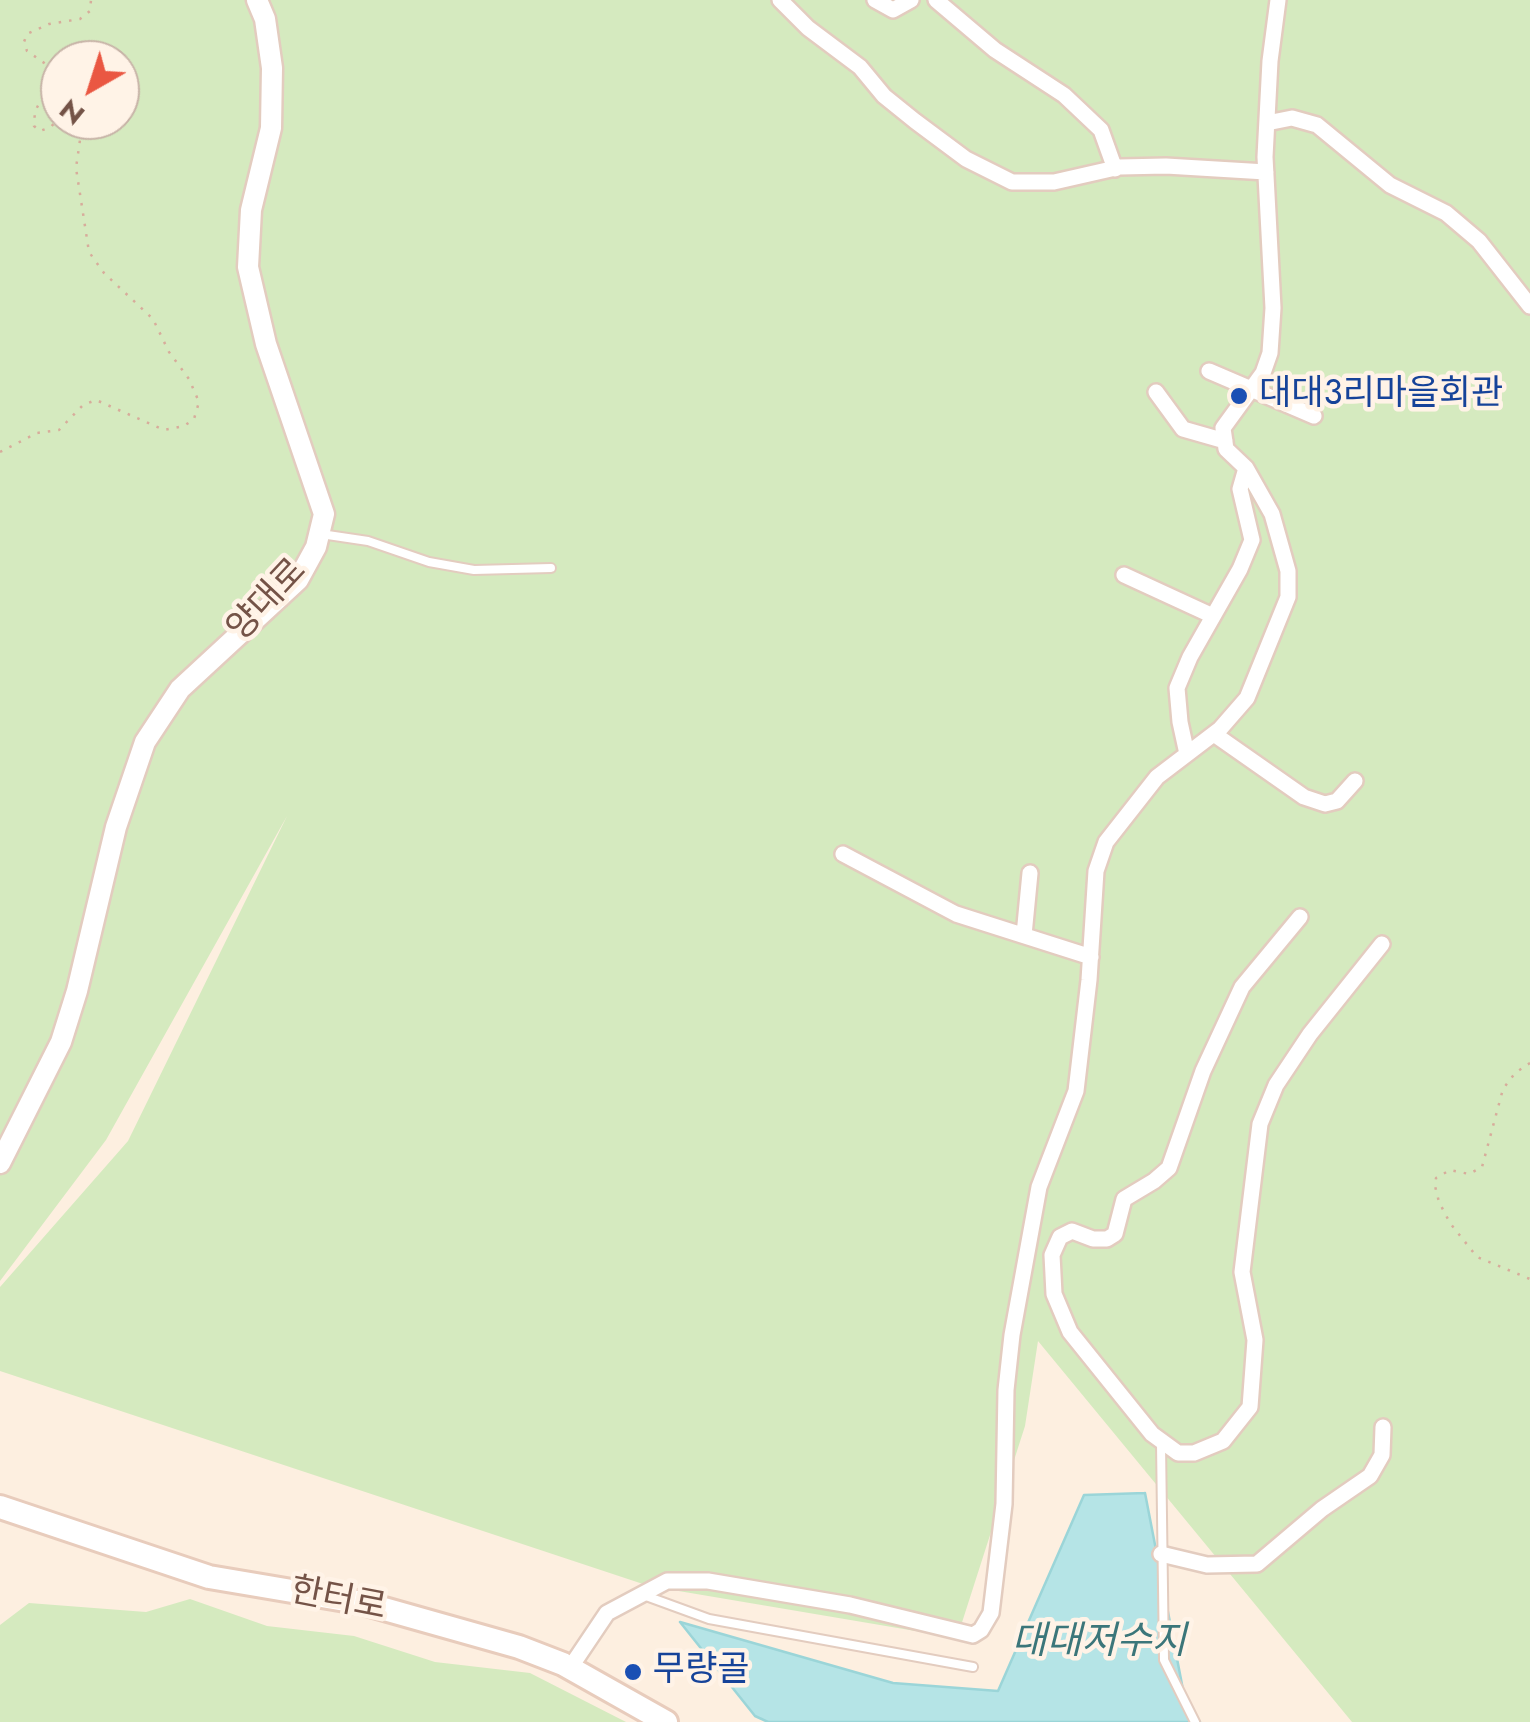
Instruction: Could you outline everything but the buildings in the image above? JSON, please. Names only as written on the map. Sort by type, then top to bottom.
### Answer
[{"type":"main road","name":"한터로","points":[[0,1507],[208,1577],[363,1604],[462,1629],[570,1668],[666,1722]]},
{"type":"street","name":"양대로","points":[[0,1163],[61,1042],[116,826],[145,742],[180,689],[298,580],[320,534],[324,514],[266,344],[248,267],[251,210],[271,128],[272,68],[266,19],[257,0]]},
{"type":"street","points":[[780,0],[808,28],[860,67],[884,96],[966,159],[1012,182],[1054,182],[1115,168],[1166,166],[1266,172]]},
{"type":"street","points":[[875,0],[893,10],[911,0]]},
{"type":"street","points":[[936,0],[995,50],[1064,95],[1101,130],[1115,168]]},
{"type":"street","points":[[570,1668],[607,1613],[666,1580],[708,1581],[850,1604],[972,1635],[981,1630],[992,1613],[1004,1504],[1006,1390],[1039,1187],[1076,1092],[1096,871],[1106,842],[1157,778],[1214,734],[1246,698],[1288,597],[1288,571],[1272,514],[1246,468],[1226,449],[1224,428],[1253,389],[1270,353],[1272,338],[1266,122],[1278,0]]},
{"type":"street","points":[[1266,122],[1292,118],[1317,125],[1390,184],[1446,214],[1479,241],[1530,306]]},
{"type":"street","points":[[1209,370],[1314,416]]},
{"type":"street","points":[[1156,392],[1183,429],[1225,441]]},
{"type":"street","points":[[1188,754],[1177,688],[1252,540],[1240,489],[1246,468]]},
{"type":"street","points":[[1124,575],[1213,616]]},
{"type":"street","points":[[1214,734],[1304,797],[1325,804],[1337,801],[1355,781]]},
{"type":"street","points":[[843,854],[956,914],[1090,957]]},
{"type":"street","points":[[1024,935],[1030,874]]},
{"type":"street","points":[[1300,917],[1242,988],[1203,1071],[1168,1168],[1154,1182],[1124,1199],[1115,1234],[1107,1239],[1093,1239],[1072,1231],[1060,1237],[1052,1256],[1054,1294],[1070,1332],[1152,1434],[1178,1452],[1194,1453],[1222,1441],[1250,1408],[1255,1340],[1242,1272],[1260,1124],[1276,1086],[1301,1047],[1382,944]]},
{"type":"street","points":[[1020,1292],[1054,1294]]},
{"type":"street","points":[[1161,1554],[1207,1565],[1258,1564],[1322,1509],[1370,1476],[1382,1455],[1383,1427]]},
{"type":"lane","points":[[320,534],[368,542],[429,562],[474,570],[551,568]]},
{"type":"lane","points":[[1161,1440],[1164,1660],[1195,1722]]},
{"type":"lane","points":[[640,1593],[709,1620],[973,1667]]},
{"type":"path","points":[[40,60],[28,51],[24,42],[27,34],[49,24],[80,20],[90,12],[91,0]]},
{"type":"path","points":[[40,101],[34,126],[40,131]]},
{"type":"path","points":[[0,452],[37,433],[60,430],[83,405],[96,400],[164,430],[184,426],[194,418],[199,402],[190,379],[153,319],[104,273],[89,252],[76,168],[79,140]]},
{"type":"path","points":[[1530,1063],[1515,1073],[1503,1089],[1482,1167],[1469,1174],[1450,1170],[1436,1178],[1435,1186],[1438,1202],[1477,1257],[1530,1279]]},
{"type":"green space","points":[[0,0],[1530,0],[1530,1722],[1352,1722],[1038,1341],[1025,1426],[957,1638],[649,1586],[0,1371],[0,1287],[128,1141],[287,816],[106,1140],[0,1281]]},
{"type":"green space","points":[[190,1599],[267,1626],[354,1636],[435,1662],[530,1673],[626,1722],[0,1722],[0,1625],[29,1603],[146,1612]]},
{"type":"water","name":"대대저수지","points":[[1145,1493],[1185,1700],[1200,1722],[768,1722],[755,1716],[680,1622],[893,1683],[998,1691],[1084,1495]]},
{"type":"place","name":"대대3리마을회관","points":[[1239,396]]},
{"type":"place","name":"무량골","points":[[633,1672]]}]
